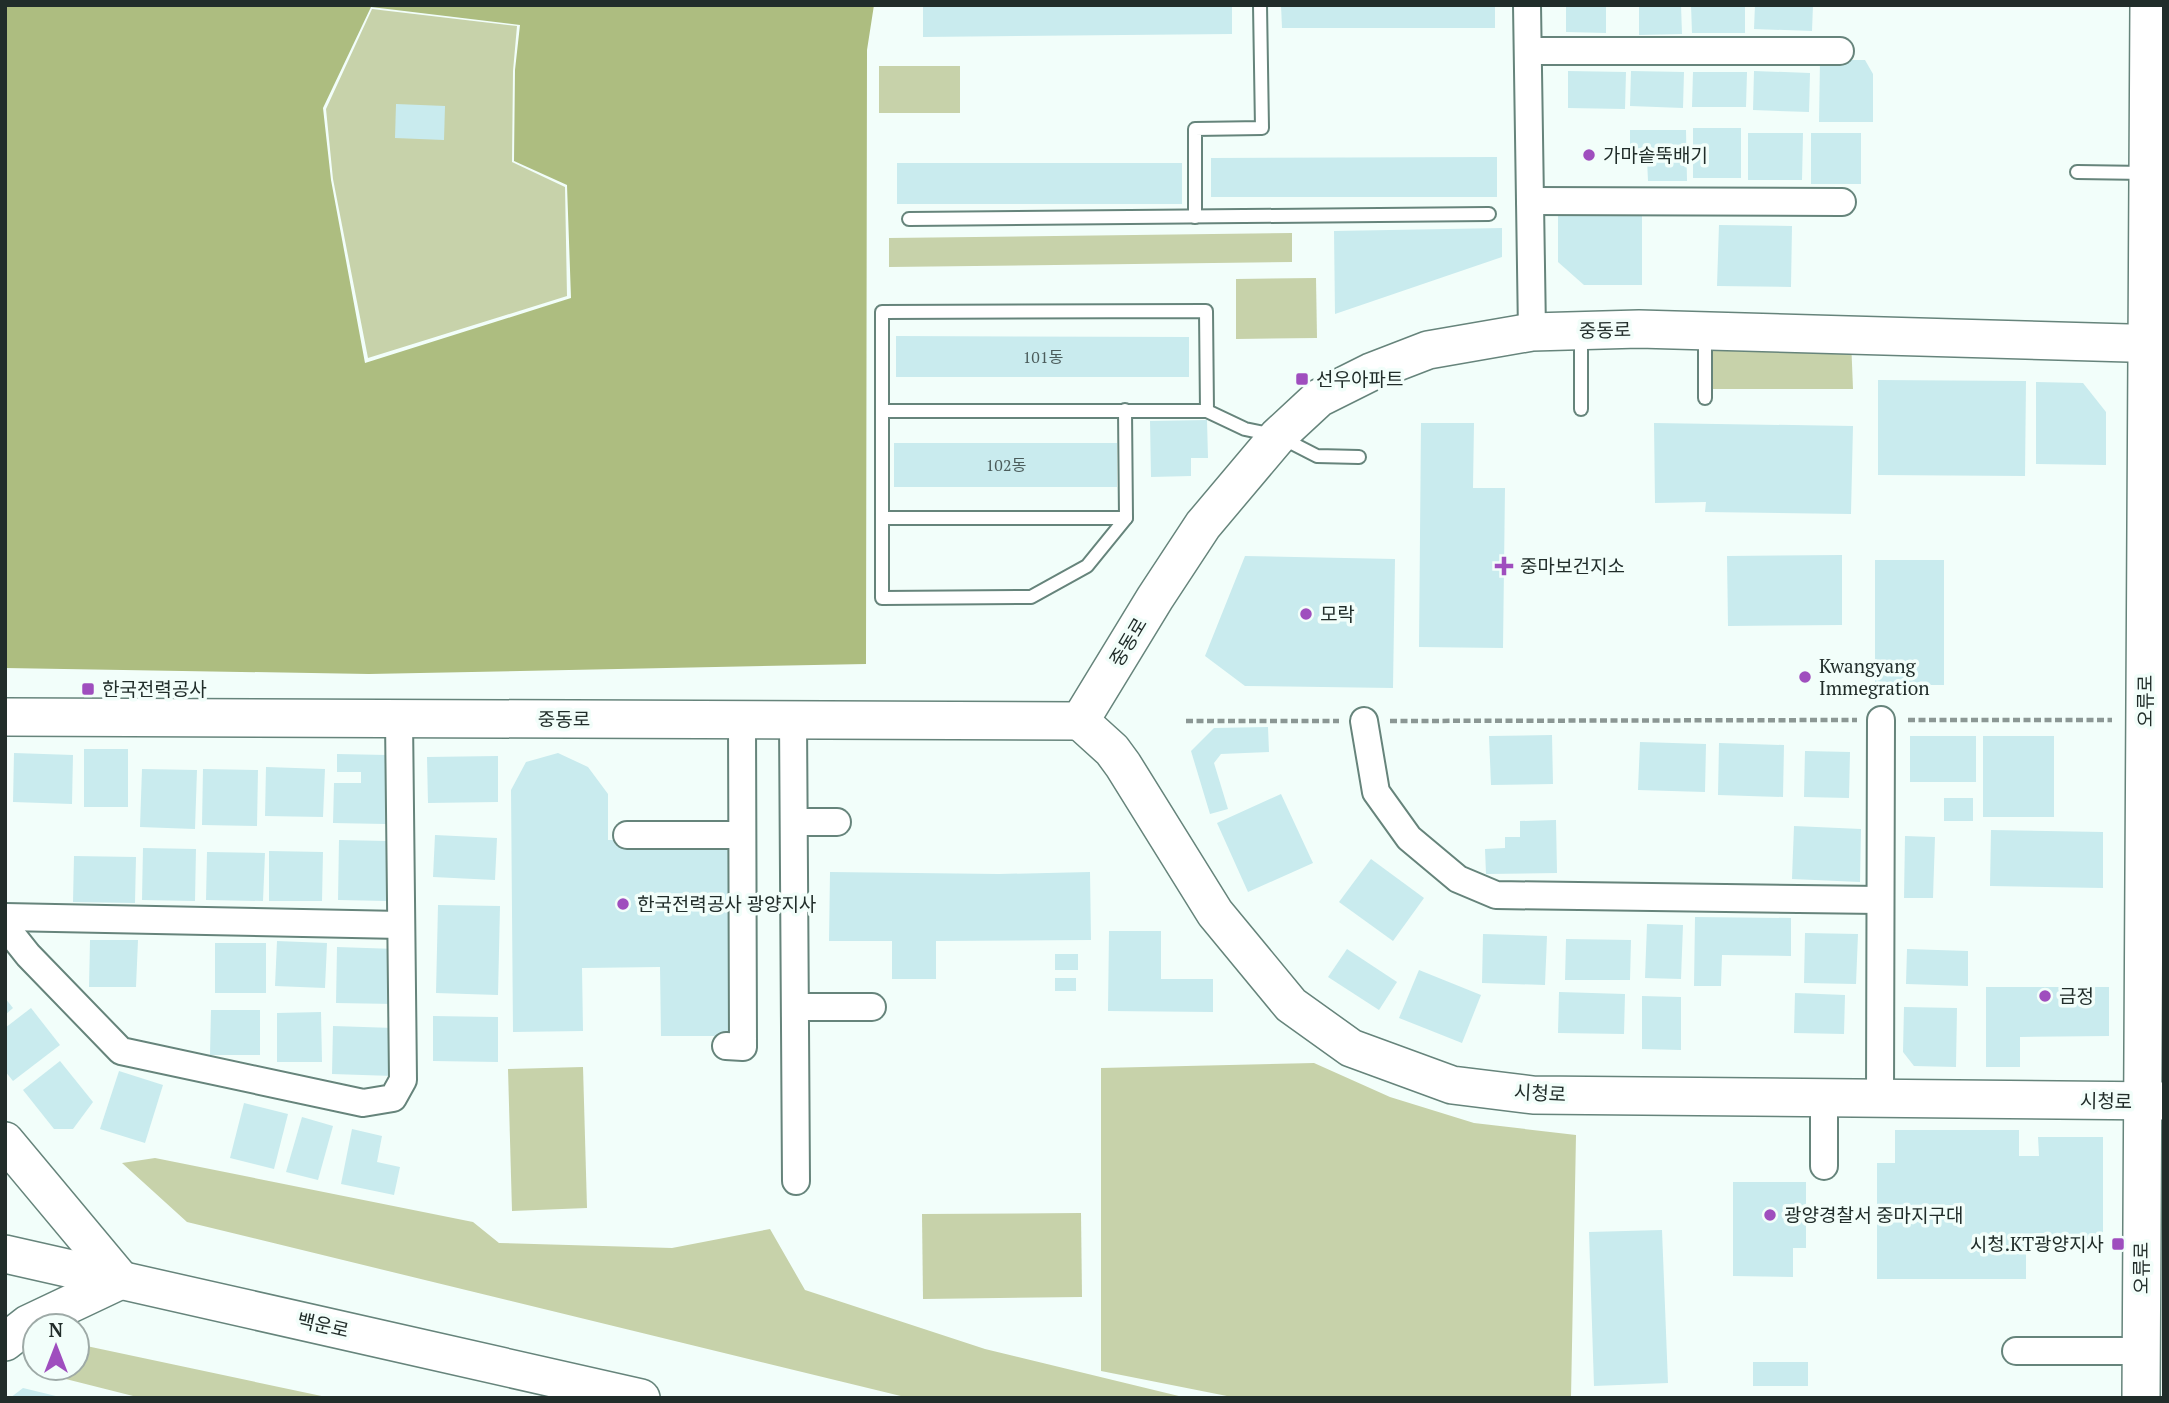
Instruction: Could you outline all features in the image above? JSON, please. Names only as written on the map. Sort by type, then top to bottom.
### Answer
[{"type":"street","points":[[1527,5],[1532,332]]},
{"type":"street","name":"오류로","points":[[2141,1398],[2153,1101],[2145,720],[2156,344],[2156,173],[2149,5]]},
{"type":"street","points":[[1528,51],[1840,51]]},
{"type":"street","points":[[1530,201],[1843,202]]},
{"type":"street","name":"중동로","points":[[5,717],[1080,721],[1203,525],[1278,436],[1320,398],[1371,372],[1428,349],[1532,332],[1639,329],[2156,344]]},
{"type":"street","points":[[5,926],[28,955],[121,1051],[363,1103],[393,1098],[403,1080],[399,719]]},
{"type":"street","points":[[726,1046],[743,1047],[742,720]]},
{"type":"street","points":[[793,720],[796,1181]]},
{"type":"street","points":[[1880,1098],[1881,720]]},
{"type":"street","name":"시청로","points":[[1080,721],[1112,750],[1215,913],[1291,1005],[1351,1048],[1452,1085],[1533,1095],[2153,1101]]},
{"type":"street","points":[[1364,721],[1376,792],[1409,838],[1458,879],[1496,895],[1880,900]]},
{"type":"street","points":[[794,821],[837,821]]},
{"type":"street","points":[[627,835],[742,835]]},
{"type":"street","points":[[5,917],[401,925]]},
{"type":"street","points":[[795,1007],[872,1007]]},
{"type":"street","points":[[1824,1098],[1824,1166]]},
{"type":"street","points":[[5,1141],[121,1280],[28,1324],[5,1342]]},
{"type":"street","name":"백운로","points":[[5,1254],[640,1398]]},
{"type":"street","points":[[2016,1351],[2141,1351]]},
{"type":"lane","points":[[1195,217],[1195,129],[1262,128],[1260,5]]},
{"type":"lane","points":[[2077,172],[2156,173]]},
{"type":"lane","points":[[909,219],[1489,214]]},
{"type":"lane","points":[[1125,410],[1126,518],[1087,566],[1031,597],[882,598],[882,312],[1206,312],[1207,411]]},
{"type":"lane","points":[[1581,331],[1581,409]]},
{"type":"lane","points":[[1705,331],[1705,398]]},
{"type":"lane","points":[[882,411],[1207,411],[1245,429],[1278,436],[1317,456],[1359,457]]},
{"type":"lane","points":[[882,518],[1126,518]]},
{"type":"path","points":[[1186,721],[2145,720]]},
{"type":"green space","points":[[5,5],[874,5],[867,50],[866,664],[369,674],[5,668]],"holes":[[[371,7],[520,25],[515,70],[514,161],[567,185],[571,298],[365,363],[331,180],[323,108]]]},
{"type":"green space","points":[[372,9],[517,26],[513,71],[512,162],[565,187],[567,296],[368,358],[333,179],[326,109]]},
{"type":"green space","points":[[879,66],[960,66],[960,113],[879,113]]},
{"type":"green space","points":[[1292,233],[1292,262],[889,267],[889,238]]},
{"type":"green space","points":[[1316,278],[1317,338],[1236,339],[1236,279]]},
{"type":"green space","points":[[1710,336],[1851,339],[1853,389],[1710,389]]},
{"type":"green space","points":[[1314,1063],[1390,1097],[1474,1123],[1576,1135],[1571,1398],[1237,1398],[1101,1371],[1101,1068]]},
{"type":"green space","points":[[583,1067],[587,1208],[512,1211],[508,1069]]},
{"type":"green space","points":[[155,1158],[473,1222],[499,1243],[672,1248],[770,1229],[805,1290],[985,1349],[1187,1398],[909,1398],[187,1222],[122,1163]]},
{"type":"green space","points":[[1081,1213],[1082,1297],[923,1299],[922,1214]]},
{"type":"green space","points":[[91,1347],[331,1398],[141,1398],[78,1382],[91,1382]]},
{"type":"building","points":[[923,5],[1232,5],[1232,34],[923,37]]},
{"type":"building","points":[[1281,5],[1495,5],[1495,28],[1282,28]]},
{"type":"building","points":[[1566,5],[1606,5],[1606,33],[1566,32]]},
{"type":"building","points":[[1639,5],[1681,5],[1682,34],[1639,35]]},
{"type":"building","points":[[1691,5],[1745,5],[1745,33],[1692,33]]},
{"type":"building","points":[[1755,5],[1813,5],[1812,31],[1754,29]]},
{"type":"building","points":[[1820,60],[1865,60],[1873,74],[1873,122],[1819,122]]},
{"type":"building","points":[[1568,71],[1626,72],[1625,109],[1568,108]]},
{"type":"building","points":[[1631,71],[1684,72],[1683,108],[1630,106]]},
{"type":"building","points":[[1754,71],[1810,73],[1809,112],[1753,110]]},
{"type":"building","points":[[1693,72],[1747,72],[1746,107],[1692,107]]},
{"type":"building","points":[[396,104],[445,106],[444,140],[395,138]]},
{"type":"building","points":[[1693,128],[1741,128],[1741,178],[1693,178]]},
{"type":"building","points":[[1630,130],[1686,130],[1687,181],[1648,181],[1647,159],[1630,159]]},
{"type":"building","points":[[1748,133],[1803,133],[1802,180],[1748,180]]},
{"type":"building","points":[[1811,133],[1861,133],[1861,184],[1811,184]]},
{"type":"building","points":[[1497,157],[1497,197],[1211,197],[1211,158]]},
{"type":"building","points":[[897,163],[1182,163],[1182,204],[897,204]]},
{"type":"building","points":[[1558,216],[1642,216],[1642,285],[1584,285],[1558,262]]},
{"type":"building","points":[[1719,225],[1792,226],[1791,287],[1717,286]]},
{"type":"building","points":[[1502,228],[1502,257],[1335,314],[1334,231]]},
{"type":"building","points":[[896,336],[1189,337],[1189,377],[896,377]]},
{"type":"building","points":[[1878,380],[2026,381],[2025,476],[1878,475]]},
{"type":"building","points":[[2036,382],[2083,383],[2106,412],[2106,465],[2036,464]]},
{"type":"building","points":[[1207,420],[1208,458],[1191,458],[1191,476],[1151,477],[1150,421]]},
{"type":"building","points":[[1421,423],[1474,423],[1473,488],[1505,488],[1503,648],[1419,647]]},
{"type":"building","points":[[1654,423],[1853,426],[1851,514],[1705,512],[1706,502],[1655,503]]},
{"type":"building","points":[[894,443],[1117,443],[1117,487],[894,487]]},
{"type":"building","points":[[1842,555],[1842,625],[1728,626],[1727,556]]},
{"type":"building","points":[[1245,556],[1395,559],[1393,688],[1245,686],[1205,656]]},
{"type":"building","points":[[1875,560],[1944,560],[1944,685],[1875,685]]},
{"type":"building","points":[[1268,727],[1269,752],[1221,754],[1214,763],[1228,809],[1210,814],[1191,751],[1214,728]]},
{"type":"building","points":[[1552,735],[1553,784],[1491,785],[1489,736]]},
{"type":"building","points":[[1910,736],[1976,736],[1976,782],[1910,782]]},
{"type":"building","points":[[1983,736],[2054,736],[2054,817],[1983,817]]},
{"type":"building","points":[[1640,742],[1706,744],[1705,792],[1638,790]]},
{"type":"building","points":[[1719,743],[1784,745],[1783,797],[1718,795]]},
{"type":"building","points":[[84,749],[128,749],[128,807],[84,807]]},
{"type":"building","points":[[1805,751],[1850,752],[1849,798],[1804,797]]},
{"type":"building","points":[[14,753],[73,755],[72,804],[13,802]]},
{"type":"building","name":"한국전력공사 광양지사","points":[[558,753],[588,767],[608,794],[608,840],[734,839],[736,1036],[661,1036],[660,967],[582,968],[583,1031],[513,1032],[511,790],[526,762]]},
{"type":"building","points":[[337,754],[387,755],[386,824],[333,823],[334,783],[361,783],[361,772],[337,772]]},
{"type":"building","points":[[498,756],[498,802],[428,803],[427,757]]},
{"type":"building","points":[[266,767],[325,769],[323,817],[265,816]]},
{"type":"building","points":[[142,769],[197,770],[195,829],[140,827]]},
{"type":"building","points":[[203,769],[258,770],[257,826],[202,825]]},
{"type":"building","points":[[1281,794],[1313,863],[1248,892],[1217,823]]},
{"type":"building","points":[[1944,798],[1973,798],[1973,821],[1944,821]]},
{"type":"building","points":[[1556,820],[1557,873],[1486,874],[1485,849],[1505,848],[1505,837],[1520,837],[1520,821]]},
{"type":"building","points":[[1794,826],[1861,829],[1860,882],[1792,879]]},
{"type":"building","points":[[1991,830],[2103,832],[2103,888],[1990,886]]},
{"type":"building","points":[[435,835],[497,838],[495,880],[433,877]]},
{"type":"building","points":[[1905,836],[1935,837],[1933,898],[1904,898]]},
{"type":"building","points":[[339,840],[387,841],[387,901],[338,900]]},
{"type":"building","points":[[143,848],[196,849],[195,901],[142,900]]},
{"type":"building","points":[[269,851],[323,852],[322,901],[269,901]]},
{"type":"building","points":[[207,852],[265,853],[263,901],[206,900]]},
{"type":"building","points":[[74,856],[136,857],[135,903],[73,902]]},
{"type":"building","points":[[1371,859],[1424,898],[1393,941],[1339,902]]},
{"type":"building","points":[[830,872],[1090,872],[1091,940],[936,941],[936,979],[892,979],[892,941],[829,941]]},
{"type":"building","points":[[438,905],[500,906],[498,995],[436,993]]},
{"type":"building","points":[[1695,917],[1791,918],[1791,956],[1722,955],[1721,986],[1694,986]]},
{"type":"building","points":[[1647,924],[1683,925],[1681,979],[1645,978]]},
{"type":"building","points":[[1109,931],[1161,931],[1161,979],[1213,979],[1213,1012],[1108,1011]]},
{"type":"building","points":[[1805,933],[1858,934],[1856,984],[1804,983]]},
{"type":"building","points":[[1483,934],[1547,936],[1545,985],[1482,983]]},
{"type":"building","points":[[1566,939],[1631,940],[1630,980],[1565,980]]},
{"type":"building","points":[[90,940],[138,940],[136,987],[89,987]]},
{"type":"building","points":[[277,941],[327,943],[325,988],[275,986]]},
{"type":"building","points":[[215,943],[266,943],[266,993],[215,993]]},
{"type":"building","points":[[337,947],[396,949],[395,1004],[336,1003]]},
{"type":"building","points":[[1347,949],[1397,982],[1379,1010],[1328,977]]},
{"type":"building","points":[[1907,949],[1968,951],[1968,986],[1906,984]]},
{"type":"building","points":[[1055,954],[1078,954],[1078,970],[1055,970]]},
{"type":"building","points":[[1419,970],[1481,995],[1462,1043],[1399,1018]]},
{"type":"building","points":[[1055,978],[1076,978],[1076,991],[1055,991]]},
{"type":"building","points":[[1986,987],[2109,987],[2109,1036],[2020,1037],[2020,1067],[1986,1067]]},
{"type":"building","points":[[1559,992],[1625,994],[1624,1034],[1558,1033]]},
{"type":"building","points":[[1795,993],[1845,995],[1844,1034],[1794,1033]]},
{"type":"building","points":[[1642,996],[1681,997],[1681,1050],[1642,1049]]},
{"type":"building","points":[[5,998],[13,1008],[5,1015]]},
{"type":"building","points":[[1904,1007],[1957,1008],[1956,1067],[1914,1066],[1903,1052]]},
{"type":"building","points":[[31,1008],[60,1045],[13,1081],[5,1071],[5,1028]]},
{"type":"building","points":[[211,1010],[260,1010],[260,1055],[210,1055]]},
{"type":"building","points":[[321,1012],[322,1062],[277,1062],[277,1013]]},
{"type":"building","points":[[433,1016],[498,1017],[498,1062],[433,1061]]},
{"type":"building","points":[[333,1026],[394,1028],[393,1076],[332,1074]]},
{"type":"building","points":[[60,1061],[93,1102],[73,1129],[54,1129],[23,1090]]},
{"type":"building","points":[[119,1071],[163,1085],[145,1143],[100,1129]]},
{"type":"building","points":[[244,1103],[288,1114],[274,1169],[230,1158]]},
{"type":"building","points":[[302,1117],[333,1126],[318,1180],[286,1172]]},
{"type":"building","points":[[352,1129],[382,1136],[377,1162],[400,1167],[394,1195],[341,1184]]},
{"type":"building","points":[[1895,1130],[2019,1130],[2019,1156],[2039,1156],[2038,1137],[2103,1137],[2103,1244],[2026,1244],[2026,1279],[1877,1279],[1877,1163],[1895,1163]]},
{"type":"building","name":"광양경찰서 중마지구대","points":[[1733,1182],[1806,1182],[1806,1248],[1793,1248],[1793,1277],[1733,1276]]},
{"type":"building","points":[[1662,1230],[1668,1383],[1594,1386],[1589,1232]]},
{"type":"building","points":[[1753,1362],[1808,1362],[1808,1386],[1753,1386]]},
{"type":"building","points":[[23,1388],[60,1397],[60,1398],[10,1398]]},
{"type":"place","name":"가마솥뚝배기","points":[[1589,155]]},
{"type":"place","name":"선우아파트","points":[[1302,379]]},
{"type":"place","name":"중마보건지소","points":[[1504,566]]},
{"type":"place","name":"모락","points":[[1306,614]]},
{"type":"place","name":"Kwangyang Immegration","points":[[1805,677]]},
{"type":"place","name":"한국전력공사","points":[[88,689]]},
{"type":"place","name":"한국전력공사 광양지사","points":[[623,904]]},
{"type":"place","name":"금정","points":[[2045,996]]},
{"type":"place","name":"광양경찰서 중마지구대","points":[[1770,1215]]},
{"type":"place","name":"시청.KT광양지사","points":[[2118,1244]]}]
